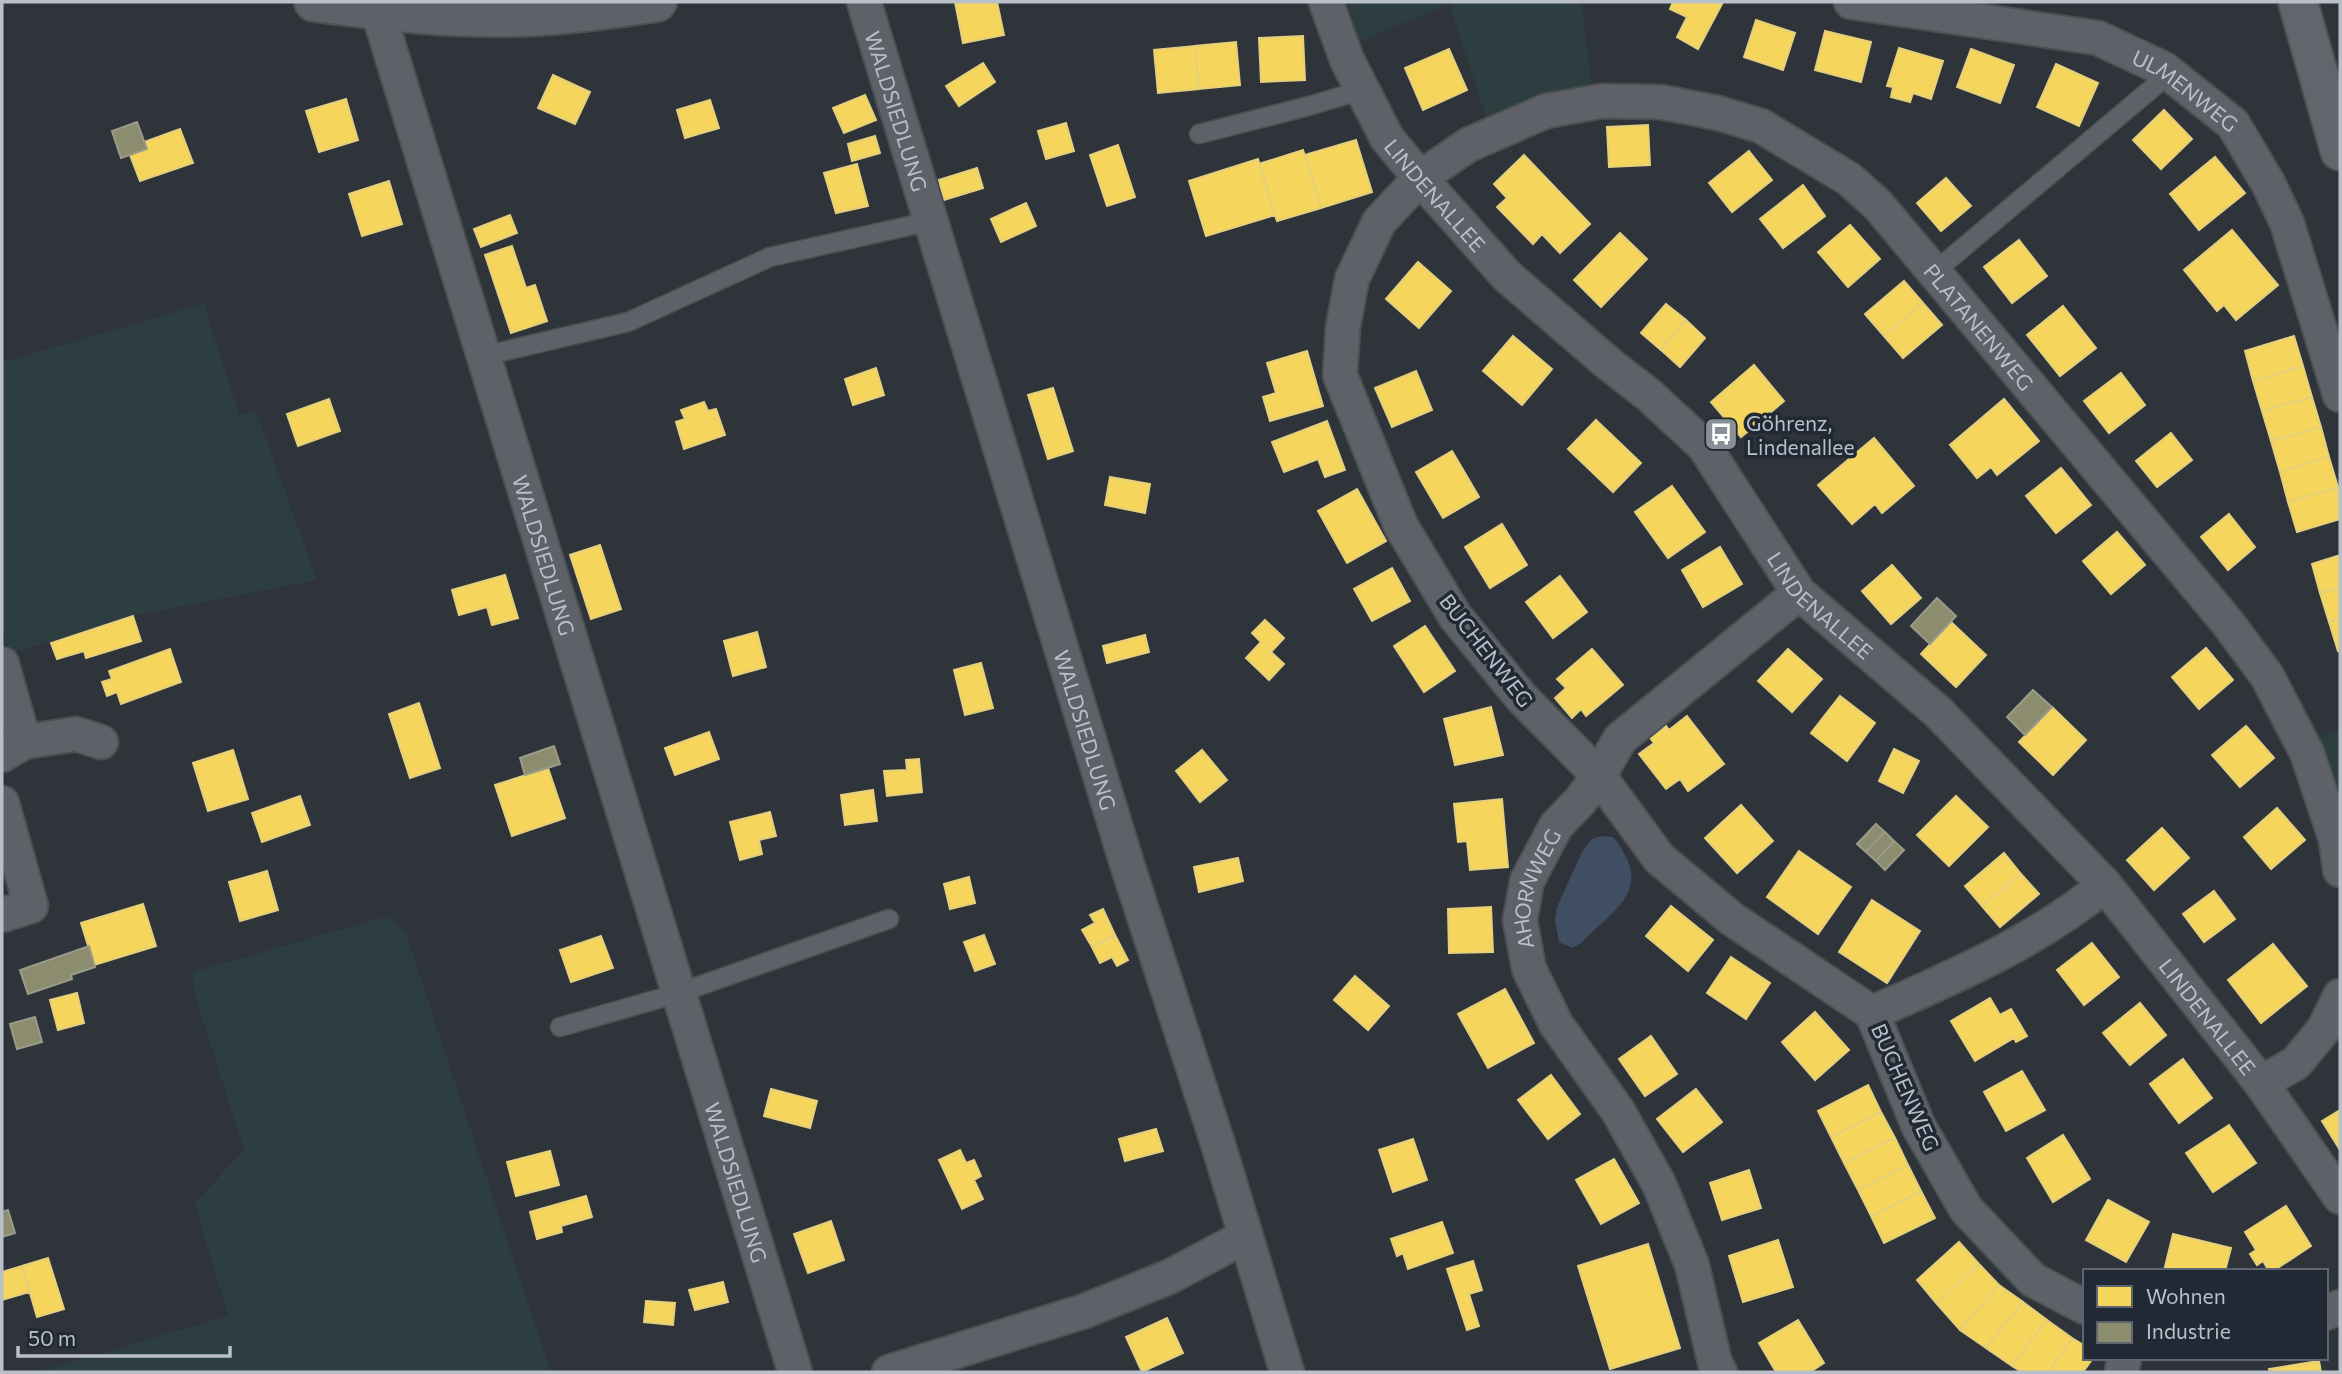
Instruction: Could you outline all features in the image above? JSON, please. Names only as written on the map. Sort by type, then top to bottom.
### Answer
[{"type":"main road","points":[[2298,2],[2340,151]]},
{"type":"street","points":[[314,2],[377,11],[519,17],[657,2]]},
{"type":"street","name":"WALDSIEDLUNG","points":[[864,2],[1128,864],[1219,1144],[1287,1372]]},
{"type":"street","name":"LINDENALLEE","points":[[1326,2],[1347,60],[1387,138],[1420,178],[1507,276],[1649,395],[1704,446],[1799,593],[1938,712],[2105,885],[2261,1083],[2340,1197]]},
{"type":"street","name":"ULMENWEG","points":[[1851,2],[2098,38],[2169,74],[2233,124],[2268,183],[2287,222],[2340,395]]},
{"type":"street","name":"WALDSIEDLUNG","points":[[377,11],[795,1372]]},
{"type":"street","name":"PLATANENWEG","points":[[1420,178],[1468,145],[1546,111],[1602,101],[1661,102],[1693,106],[1760,126],[1849,179],[1878,205],[2227,622],[2267,676],[2307,753],[2336,841],[2340,870]]},
{"type":"street","name":"BUCHENWEG","points":[[1420,178],[1380,222],[1352,279],[1343,327],[1340,374],[1401,526],[1455,616],[1521,697],[1599,776],[1659,858],[1732,919],[1872,1013],[1918,1125],[1966,1209],[2034,1280],[2083,1306]]},
{"type":"street","name":"AHORNWEG","points":[[1720,1372],[1715,1363],[1692,1265],[1659,1184],[1618,1111],[1556,1024],[1529,970],[1520,920],[1527,881],[1556,826],[1599,776],[1620,739],[1799,593]]},
{"type":"street","points":[[2,664],[13,748],[76,734],[101,742]]},
{"type":"street","points":[[2,803],[31,906],[2,915]]},
{"type":"street","name":"BUCHENWEG","points":[[1872,1013],[1984,963],[2080,906],[2105,885]]},
{"type":"street","points":[[2261,1083],[2296,1062],[2324,1028],[2340,996]]},
{"type":"street","points":[[889,1372],[1084,1311],[1171,1276],[1246,1236]]},
{"type":"lane","points":[[1933,273],[2169,74]]},
{"type":"lane","points":[[1199,134],[1309,106],[1362,89]]},
{"type":"lane","name":"WALDSIEDLUNG","points":[[483,356],[628,321],[770,257],[931,221]]},
{"type":"lane","points":[[560,1027],[679,993],[889,919]]},
{"type":"shaded area","points":[[1348,2],[1582,2],[1591,83],[1486,117],[1449,4],[1358,42]]},
{"type":"shaded area","points":[[204,304],[239,415],[256,411],[317,580],[133,616],[9,654],[2,627],[2,362]]},
{"type":"shaded area","points":[[2340,730],[2340,806],[2319,737]]},
{"type":"shaded area","points":[[388,916],[406,934],[551,1372],[37,1372],[228,1316],[195,1203],[244,1150],[194,992],[193,972]]},
{"type":"water","points":[[1601,836],[1613,837],[1625,855],[1631,870],[1631,884],[1618,907],[1581,943],[1572,948],[1559,942],[1555,921],[1557,907],[1582,852],[1592,839]]},
{"type":"building: Wohnen","points":[[955,2],[997,2],[1004,35],[963,43]]},
{"type":"building: Wohnen","points":[[1673,2],[1723,2],[1698,49],[1677,37],[1687,17],[1670,9]]},
{"type":"building: Wohnen","points":[[1756,20],[1795,33],[1783,70],[1744,57]]},
{"type":"building: Wohnen","points":[[1825,31],[1871,42],[1861,82],[1815,70]]},
{"type":"building: Wohnen","points":[[1303,36],[1305,80],[1261,82],[1259,38]]},
{"type":"building: Wohnen","points":[[1236,42],[1240,85],[1199,89],[1195,46]]},
{"type":"building: Wohnen","points":[[1195,46],[1199,89],[1158,93],[1154,50]]},
{"type":"building: Wohnen","points":[[1899,48],[1943,61],[1931,99],[1913,93],[1910,102],[1891,97],[1893,87],[1887,86]]},
{"type":"building: Wohnen","points":[[1449,49],[1467,90],[1423,110],[1405,68]]},
{"type":"building: Wohnen","points":[[1971,49],[2014,65],[2000,103],[1957,87]]},
{"type":"building: Wohnen","points":[[983,63],[995,82],[959,106],[946,86]]},
{"type":"building: Wohnen","points":[[2056,64],[2098,83],[2079,126],[2037,107]]},
{"type":"building: Wohnen","points":[[553,75],[590,92],[575,124],[538,108]]},
{"type":"building: Wohnen","points":[[865,95],[876,120],[844,133],[833,108]]},
{"type":"building: Wohnen","points":[[346,99],[358,140],[319,152],[306,111]]},
{"type":"building: Wohnen","points":[[710,100],[719,128],[685,138],[677,110]]},
{"type":"building: Wohnen","points":[[2164,110],[2192,139],[2161,169],[2133,140]]},
{"type":"building: Wohnen","points":[[1066,123],[1074,151],[1046,159],[1038,131]]},
{"type":"building: Wohnen","points":[[1648,125],[1650,165],[1609,167],[1607,127]]},
{"type":"building: Wohnen","points":[[180,129],[193,163],[140,181],[130,155],[147,149],[144,142]]},
{"type":"building: Wohnen","points":[[875,136],[880,153],[852,161],[848,144]]},
{"type":"building: Wohnen","points":[[1356,140],[1372,192],[1321,208],[1305,155]]},
{"type":"building: Wohnen","points":[[1118,145],[1135,197],[1107,206],[1090,155]]},
{"type":"building: Wohnen","points":[[1303,150],[1321,208],[1277,221],[1259,164]]},
{"type":"building: Wohnen","points":[[1749,151],[1772,180],[1732,212],[1709,183]]},
{"type":"building: Wohnen","points":[[1524,155],[1590,224],[1560,253],[1542,234],[1533,244],[1497,207],[1507,198],[1494,184]]},
{"type":"building: Wohnen","points":[[2215,157],[2245,193],[2199,230],[2170,194]]},
{"type":"building: Wohnen","points":[[1258,159],[1275,215],[1206,236],[1189,181]]},
{"type":"building: Wohnen","points":[[857,164],[868,206],[836,213],[824,173]]},
{"type":"building: Wohnen","points":[[977,168],[983,188],[944,200],[939,180]]},
{"type":"building: Wohnen","points":[[1946,178],[1971,206],[1941,231],[1917,203]]},
{"type":"building: Wohnen","points":[[389,181],[402,224],[362,236],[349,194]]},
{"type":"building: Wohnen","points":[[1803,185],[1825,216],[1783,248],[1760,219]]},
{"type":"building: Wohnen","points":[[1026,203],[1036,226],[1001,242],[991,219]]},
{"type":"building: Wohnen","points":[[510,215],[517,233],[481,247],[474,229]]},
{"type":"building: Wohnen","points":[[1850,225],[1880,259],[1848,287],[1818,252]]},
{"type":"building: Wohnen","points":[[2232,230],[2278,285],[2236,320],[2224,305],[2217,311],[2184,270]]},
{"type":"building: Wohnen","points":[[1620,233],[1647,259],[1601,307],[1574,280]]},
{"type":"building: Wohnen","points":[[2019,240],[2047,276],[2012,303],[1984,267]]},
{"type":"building: Wohnen","points":[[512,246],[526,288],[535,285],[547,321],[511,333],[485,255]]},
{"type":"building: Wohnen","points":[[1418,262],[1451,291],[1419,328],[1386,299]]},
{"type":"building: Wohnen","points":[[1904,281],[1923,303],[1884,336],[1865,314]]},
{"type":"building: Wohnen","points":[[1923,303],[1942,325],[1903,358],[1884,336]]},
{"type":"building: Wohnen","points":[[1666,304],[1686,320],[1661,350],[1641,333]]},
{"type":"building: Wohnen","points":[[2063,306],[2096,348],[2060,376],[2027,335]]},
{"type":"building: Wohnen","points":[[1686,320],[1705,338],[1680,367],[1661,350]]},
{"type":"building: Wohnen","points":[[1513,336],[1552,369],[1522,405],[1483,371]]},
{"type":"building: Wohnen","points":[[2294,336],[2303,366],[2253,381],[2245,351]]},
{"type":"building: Wohnen","points":[[1307,351],[1323,406],[1270,421],[1263,397],[1276,393],[1267,363]]},
{"type":"building: Wohnen","points":[[1754,365],[1784,401],[1741,437],[1711,402]]},
{"type":"building: Wohnen","points":[[2303,366],[2312,397],[2262,411],[2253,381]]},
{"type":"building: Wohnen","points":[[876,368],[884,395],[853,405],[845,379]]},
{"type":"building: Wohnen","points":[[1416,371],[1432,410],[1392,427],[1375,388]]},
{"type":"building: Wohnen","points":[[2121,373],[2145,405],[2109,433],[2084,401]]},
{"type":"building: Wohnen","points":[[1053,388],[1073,451],[1048,459],[1028,395]]},
{"type":"building: Wohnen","points":[[2312,397],[2321,427],[2271,441],[2262,411]]},
{"type":"building: Wohnen","points":[[329,399],[340,431],[298,446],[287,414]]},
{"type":"building: Wohnen","points":[[2004,399],[2039,441],[1997,475],[1991,467],[1977,478],[1950,445]]},
{"type":"building: Wohnen","points":[[704,402],[708,411],[716,409],[725,435],[684,449],[676,422],[685,419],[681,410]]},
{"type":"building: Wohnen","points":[[1596,420],[1641,463],[1613,492],[1568,449]]},
{"type":"building: Wohnen","points":[[1327,421],[1345,470],[1325,477],[1318,459],[1284,472],[1272,442]]},
{"type":"building: Wohnen","points":[[2321,427],[2329,457],[2280,472],[2271,441]]},
{"type":"building: Wohnen","points":[[2171,433],[2192,460],[2157,487],[2136,461]]},
{"type":"building: Wohnen","points":[[1874,438],[1914,486],[1882,513],[1875,504],[1852,524],[1818,485]]},
{"type":"building: Wohnen","points":[[1452,451],[1479,497],[1443,518],[1416,472]]},
{"type":"building: Wohnen","points":[[2329,457],[2338,487],[2288,502],[2280,472]]},
{"type":"building: Wohnen","points":[[2061,468],[2091,505],[2056,533],[2026,496]]},
{"type":"building: Wohnen","points":[[1110,477],[1150,484],[1145,513],[1105,505]]},
{"type":"building: Wohnen","points":[[1672,486],[1705,532],[1668,558],[1635,512]]},
{"type":"building: Wohnen","points":[[2338,487],[2340,519],[2297,532],[2288,502]]},
{"type":"building: Wohnen","points":[[1357,489],[1386,541],[1347,563],[1318,511]]},
{"type":"building: Wohnen","points":[[2229,514],[2255,547],[2228,570],[2201,537]]},
{"type":"building: Wohnen","points":[[1502,524],[1527,565],[1490,588],[1465,547]]},
{"type":"building: Wohnen","points":[[2117,532],[2145,565],[2111,594],[2083,561]]},
{"type":"building: Wohnen","points":[[600,545],[621,609],[591,619],[570,555]]},
{"type":"building: Wohnen","points":[[1720,547],[1742,584],[1703,607],[1682,570]]},
{"type":"building: Wohnen","points":[[2340,555],[2340,587],[2320,593],[2312,564]]},
{"type":"building: Wohnen","points":[[1892,565],[1921,598],[1891,624],[1862,591]]},
{"type":"building: Wohnen","points":[[1392,568],[1410,601],[1372,621],[1354,589]]},
{"type":"building: Wohnen","points":[[505,575],[518,618],[492,625],[487,607],[459,615],[452,590]]},
{"type":"building: Wohnen","points":[[1560,576],[1587,612],[1553,638],[1526,602]]},
{"type":"building: Wohnen","points":[[2340,587],[2340,619],[2329,622],[2320,593]]},
{"type":"building: Wohnen","points":[[133,616],[141,641],[86,658],[84,651],[57,659],[51,643]]},
{"type":"building: Wohnen","points":[[2340,619],[2340,650],[2338,651],[2329,622]]},
{"type":"building: Wohnen","points":[[1265,620],[1284,638],[1271,652],[1284,664],[1269,680],[1246,658],[1261,642],[1252,633]]},
{"type":"building: Wohnen","points":[[1951,622],[1986,655],[1956,687],[1921,654]]},
{"type":"building: Wohnen","points":[[1425,626],[1455,671],[1424,692],[1394,646]]},
{"type":"building: Wohnen","points":[[757,632],[766,667],[733,676],[724,641]]},
{"type":"building: Wohnen","points":[[1145,635],[1149,652],[1107,663],[1103,646]]},
{"type":"building: Wohnen","points":[[2206,648],[2233,680],[2199,709],[2172,677]]},
{"type":"building: Wohnen","points":[[170,649],[181,682],[121,704],[117,692],[107,696],[102,682],[112,679],[109,671]]},
{"type":"building: Wohnen","points":[[1592,649],[1623,685],[1586,716],[1581,709],[1572,718],[1555,698],[1566,688],[1557,679]]},
{"type":"building: Wohnen","points":[[1788,649],[1822,679],[1792,712],[1758,681]]},
{"type":"building: Wohnen","points":[[981,663],[993,708],[965,715],[954,670]]},
{"type":"building: Wohnen","points":[[1840,696],[1875,723],[1847,761],[1811,733]]},
{"type":"building: Wohnen","points":[[419,703],[440,768],[410,778],[389,714]]},
{"type":"building: Wohnen","points":[[1491,707],[1503,755],[1455,765],[1444,719]]},
{"type":"building: Wohnen","points":[[2052,707],[2086,740],[2053,775],[2019,742]]},
{"type":"building: Wohnen","points":[[1687,716],[1724,764],[1688,791],[1680,779],[1666,789],[1639,754],[1654,743],[1650,738],[1666,726],[1669,730]]},
{"type":"building: Wohnen","points":[[2246,726],[2274,758],[2240,787],[2212,755]]},
{"type":"building: Wohnen","points":[[709,732],[719,759],[675,775],[665,748]]},
{"type":"building: Wohnen","points":[[1894,749],[1919,761],[1903,793],[1879,781]]},
{"type":"building: Wohnen","points":[[233,750],[248,799],[208,811],[193,763]]},
{"type":"building: Wohnen","points":[[1202,750],[1227,780],[1200,802],[1176,771]]},
{"type":"building: Wohnen","points":[[919,759],[922,792],[887,796],[884,771],[907,770],[906,760]]},
{"type":"building: Wohnen","points":[[548,768],[565,818],[512,836],[495,785]]},
{"type":"building: Wohnen","points":[[873,790],[877,821],[845,825],[841,795]]},
{"type":"building: Wohnen","points":[[300,796],[310,825],[262,842],[252,813]]},
{"type":"building: Wohnen","points":[[1956,796],[1988,827],[1949,866],[1917,835]]},
{"type":"building: Wohnen","points":[[1502,799],[1508,867],[1470,870],[1467,841],[1458,842],[1454,804]]},
{"type":"building: Wohnen","points":[[1741,805],[1773,841],[1737,873],[1705,838]]},
{"type":"building: Wohnen","points":[[2277,808],[2305,840],[2271,869],[2244,837]]},
{"type":"building: Wohnen","points":[[770,812],[776,836],[759,840],[762,854],[740,860],[730,822]]},
{"type":"building: Wohnen","points":[[2162,828],[2189,858],[2154,890],[2127,860]]},
{"type":"building: Wohnen","points":[[1799,851],[1851,887],[1818,934],[1767,897]]},
{"type":"building: Wohnen","points":[[2004,853],[2021,874],[1982,906],[1965,886]]},
{"type":"building: Wohnen","points":[[1238,858],[1243,881],[1199,892],[1194,867]]},
{"type":"building: Wohnen","points":[[267,871],[278,910],[240,921],[229,882]]},
{"type":"building: Wohnen","points":[[2021,874],[2039,894],[2000,927],[1982,906]]},
{"type":"building: Wohnen","points":[[969,877],[975,903],[950,909],[944,884]]},
{"type":"building: Wohnen","points":[[2214,891],[2235,919],[2204,942],[2183,914]]},
{"type":"building: Wohnen","points":[[1872,900],[1920,931],[1887,983],[1839,952]]},
{"type":"building: Wohnen","points":[[143,904],[156,946],[94,965],[81,923]]},
{"type":"building: Wohnen","points":[[1671,906],[1713,940],[1688,971],[1646,936]]},
{"type":"building: Wohnen","points":[[1491,907],[1493,952],[1449,953],[1448,909]]},
{"type":"building: Wohnen","points":[[1103,909],[1115,935],[1092,947],[1082,930],[1095,923],[1090,915]]},
{"type":"building: Wohnen","points":[[984,935],[995,964],[975,971],[964,942]]},
{"type":"building: Wohnen","points":[[1115,935],[1128,960],[1117,966],[1112,957],[1100,963],[1092,947]]},
{"type":"building: Wohnen","points":[[601,936],[613,968],[571,982],[560,950]]},
{"type":"building: Wohnen","points":[[2092,943],[2119,977],[2084,1005],[2057,970]]},
{"type":"building: Wohnen","points":[[2273,944],[2307,986],[2261,1023],[2228,980]]},
{"type":"building: Wohnen","points":[[1731,957],[1770,983],[1746,1019],[1707,993]]},
{"type":"building: Wohnen","points":[[1355,976],[1389,1006],[1368,1030],[1334,1000]]},
{"type":"building: Wohnen","points":[[1505,989],[1534,1043],[1488,1068],[1458,1014]]},
{"type":"building: Wohnen","points":[[77,993],[84,1023],[58,1030],[50,1000]]},
{"type":"building: Wohnen","points":[[1990,998],[2000,1015],[2011,1009],[2027,1036],[2016,1042],[2014,1038],[1975,1061],[1951,1021]]},
{"type":"building: Wohnen","points":[[2140,1003],[2166,1035],[2130,1065],[2103,1033]]},
{"type":"building: Wohnen","points":[[1815,1012],[1849,1050],[1815,1080],[1782,1042]]},
{"type":"building: Wohnen","points":[[1651,1036],[1677,1074],[1645,1096],[1619,1059]]},
{"type":"building: Wohnen","points":[[2183,1059],[2212,1098],[2179,1123],[2150,1084]]},
{"type":"building: Wohnen","points":[[2022,1071],[2045,1110],[2006,1131],[1984,1092]]},
{"type":"building: Wohnen","points":[[1551,1075],[1580,1114],[1548,1139],[1518,1100]]},
{"type":"building: Wohnen","points":[[1868,1085],[1881,1112],[1831,1137],[1818,1111]]},
{"type":"building: Wohnen","points":[[771,1089],[817,1101],[810,1128],[764,1116]]},
{"type":"building: Wohnen","points":[[1696,1089],[1722,1122],[1683,1152],[1657,1119]]},
{"type":"building: Wohnen","points":[[2340,1110],[2340,1150],[2322,1121]]},
{"type":"building: Wohnen","points":[[1881,1112],[1895,1138],[1844,1163],[1831,1137]]},
{"type":"building: Wohnen","points":[[2229,1125],[2256,1163],[2213,1192],[2186,1153]]},
{"type":"building: Wohnen","points":[[1156,1129],[1163,1151],[1125,1161],[1119,1139]]},
{"type":"building: Wohnen","points":[[2063,1135],[2090,1179],[2053,1202],[2027,1158]]},
{"type":"building: Wohnen","points":[[1895,1138],[1908,1165],[1858,1190],[1844,1163]]},
{"type":"building: Wohnen","points":[[1413,1139],[1427,1180],[1393,1192],[1379,1150]]},
{"type":"building: Wohnen","points":[[960,1150],[966,1163],[974,1160],[981,1176],[974,1180],[983,1199],[962,1209],[939,1160]]},
{"type":"building: Wohnen","points":[[550,1151],[559,1185],[516,1196],[507,1162]]},
{"type":"building: Wohnen","points":[[1614,1159],[1639,1203],[1601,1224],[1576,1180]]},
{"type":"building: Wohnen","points":[[1908,1165],[1921,1191],[1871,1216],[1858,1190]]},
{"type":"building: Wohnen","points":[[1749,1170],[1761,1208],[1722,1220],[1710,1183]]},
{"type":"building: Wohnen","points":[[1921,1191],[1935,1218],[1884,1243],[1871,1216]]},
{"type":"building: Wohnen","points":[[586,1196],[592,1217],[561,1226],[562,1232],[537,1239],[530,1212]]},
{"type":"building: Wohnen","points":[[2108,1200],[2149,1222],[2126,1262],[2086,1240]]},
{"type":"building: Wohnen","points":[[2286,1206],[2311,1246],[2276,1269],[2268,1269],[2263,1261],[2257,1265],[2250,1254],[2256,1250],[2245,1232]]},
{"type":"building: Wohnen","points":[[831,1221],[844,1260],[808,1273],[794,1234]]},
{"type":"building: Wohnen","points":[[1442,1222],[1453,1253],[1408,1269],[1403,1253],[1397,1256],[1391,1239]]},
{"type":"building: Wohnen","points":[[2173,1234],[2231,1248],[2226,1269],[2164,1269]]},
{"type":"building: Wohnen","points":[[1778,1240],[1793,1287],[1743,1302],[1729,1256]]},
{"type":"building: Wohnen","points":[[1959,1242],[1979,1264],[1937,1304],[1917,1280]]},
{"type":"building: Wohnen","points":[[1648,1244],[1680,1348],[1610,1369],[1578,1266]]},
{"type":"building: Wohnen","points":[[48,1258],[64,1309],[37,1317],[22,1266]]},
{"type":"building: Wohnen","points":[[1473,1261],[1482,1290],[1469,1294],[1479,1326],[1467,1330],[1447,1269]]},
{"type":"building: Wohnen","points":[[1979,1264],[1999,1285],[1960,1330],[1937,1304]]},
{"type":"building: Wohnen","points":[[22,1266],[29,1292],[2,1300],[2,1272]]},
{"type":"building: Wohnen","points":[[723,1282],[728,1302],[695,1310],[689,1290]]},
{"type":"building: Wohnen","points":[[1999,1285],[2023,1302],[1986,1348],[1960,1330]]},
{"type":"building: Wohnen","points":[[646,1301],[675,1303],[673,1325],[644,1322]]},
{"type":"building: Wohnen","points":[[2023,1302],[2047,1320],[2012,1366],[1986,1348]]},
{"type":"building: Wohnen","points":[[1167,1318],[1183,1353],[1142,1372],[1126,1337]]},
{"type":"building: Wohnen","points":[[1798,1320],[1824,1363],[1810,1372],[1776,1372],[1759,1343]]},
{"type":"building: Wohnen","points":[[2047,1320],[2072,1338],[2048,1372],[2022,1372],[2012,1366]]},
{"type":"building: Wohnen","points":[[2072,1338],[2083,1345],[2083,1360],[2092,1360],[2083,1372],[2048,1372]]},
{"type":"building: Wohnen","points":[[2319,1361],[2321,1372],[2270,1372],[2269,1369]]},
{"type":"building: Industrie","points":[[137,122],[147,149],[121,158],[112,131]]},
{"type":"building: Industrie","points":[[1937,598],[1956,616],[1930,644],[1911,626]]},
{"type":"building: Industrie","points":[[2033,690],[2052,707],[2025,735],[2007,717]]},
{"type":"building: Industrie","points":[[554,746],[560,764],[525,775],[520,758]]},
{"type":"building: Industrie","points":[[1876,824],[1885,832],[1866,852],[1857,844]]},
{"type":"building: Industrie","points":[[1885,832],[1894,841],[1876,861],[1866,852]]},
{"type":"building: Industrie","points":[[1894,841],[1904,850],[1885,870],[1876,861]]},
{"type":"building: Industrie","points":[[89,946],[95,967],[71,975],[72,979],[28,994],[20,970]]},
{"type":"building: Industrie","points":[[35,1017],[42,1042],[17,1049],[10,1024]]},
{"type":"building: Industrie","points":[[8,1210],[15,1233],[2,1237],[2,1212]]},
{"type":"place","name":"Göhrenz, Lindenallee","points":[[1721,434]]}]
